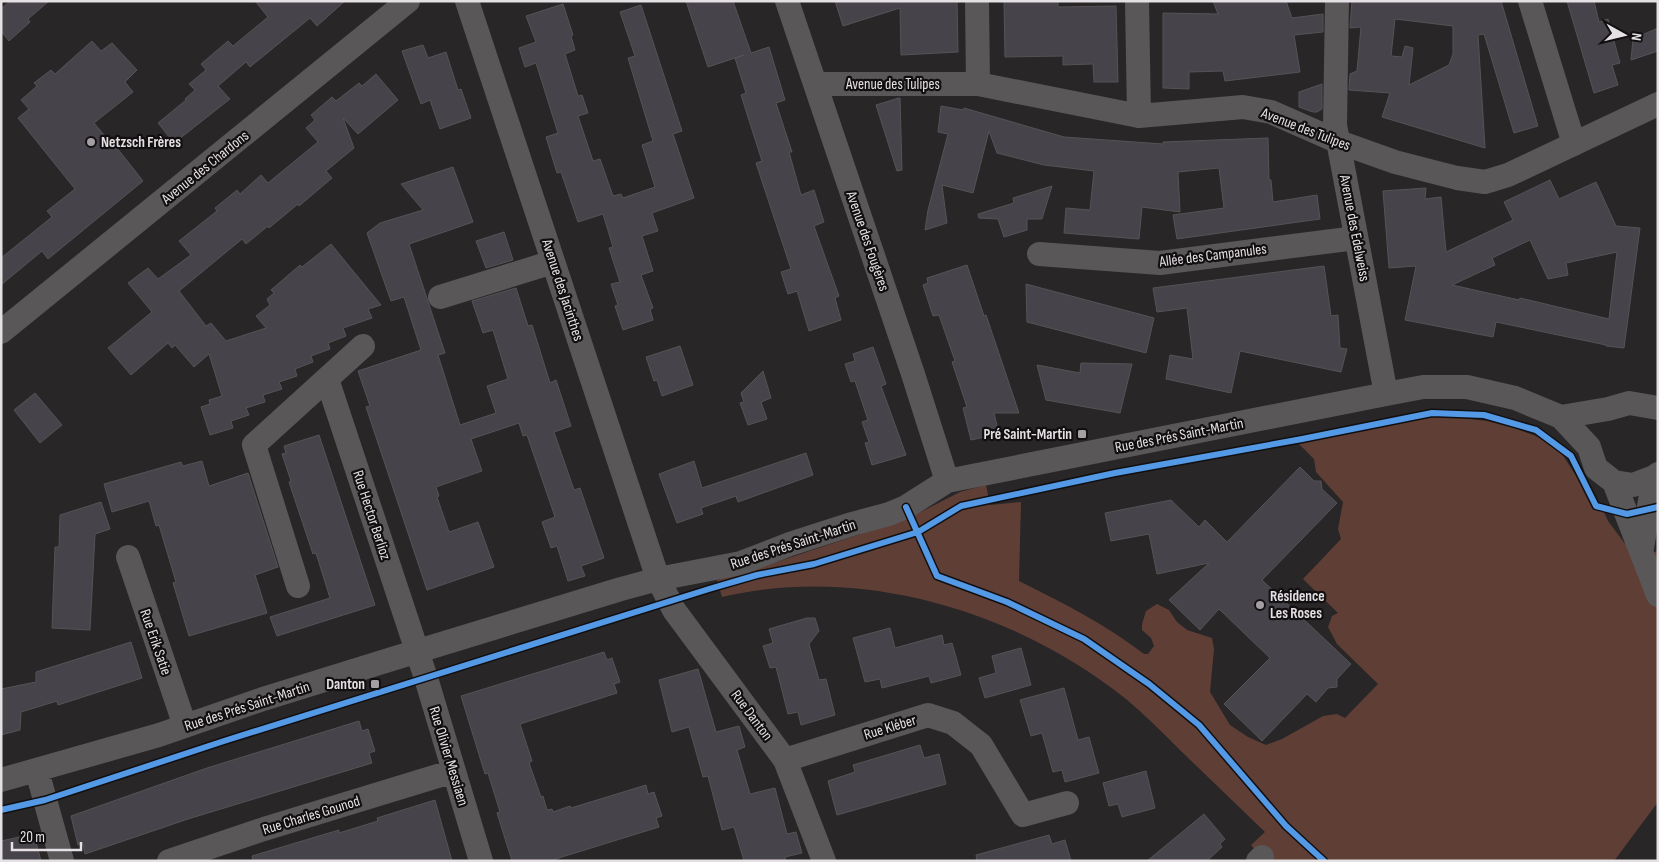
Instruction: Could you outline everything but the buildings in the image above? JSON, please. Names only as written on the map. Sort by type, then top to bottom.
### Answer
[{"type":"street","name":"Avenue des Chardons","points":[[1,332],[408,1]]},
{"type":"street","name":"Avenue des Jacinthes","points":[[467,1],[658,579]]},
{"type":"street","name":"Avenue des Fougères","points":[[787,1],[913,374],[947,481]]},
{"type":"street","points":[[977,1],[978,84]]},
{"type":"street","points":[[1137,1],[1139,116]]},
{"type":"street","name":"Avenue des Edelweiss","points":[[1336,1],[1335,125],[1386,394]]},
{"type":"street","points":[[1530,1],[1574,144]]},
{"type":"street","name":"Avenue des Tulipes","points":[[816,84],[978,84],[1139,116],[1243,107],[1271,112],[1339,142],[1395,162],[1457,178],[1485,182],[1508,175],[1658,104]]},
{"type":"street","name":"Allée des Campanules","points":[[1039,254],[1160,263],[1356,238]]},
{"type":"street","points":[[440,297],[553,262]]},
{"type":"street","points":[[298,586],[254,445],[363,346]]},
{"type":"street","name":"Rue Hector Berlioz","points":[[327,379],[416,651]]},
{"type":"street","name":"Rue des Prés Saint-Martin","points":[[1,780],[185,726],[416,651],[621,589],[658,579],[741,563],[790,544],[889,514],[906,507],[947,481],[1423,387],[1467,387],[1515,398],[1562,417],[1589,447],[1596,468],[1614,482]]},
{"type":"street","points":[[1562,417],[1608,409],[1629,403],[1655,410]]},
{"type":"street","points":[[1589,447],[1593,424],[1608,409]]},
{"type":"street","points":[[1614,482],[1633,485],[1656,476]]},
{"type":"street","points":[[1641,554],[1648,509],[1656,476]]},
{"type":"street","points":[[1614,482],[1658,595]]},
{"type":"street","name":"Rue Erik Satie","points":[[128,557],[185,726]]},
{"type":"street","name":"Rue Danton","points":[[658,579],[674,610],[785,760],[824,861]]},
{"type":"street","name":"Rue Olivier Messiaen","points":[[416,651],[481,861]]},
{"type":"street","name":"Rue Kléber","points":[[785,760],[928,715],[953,723],[981,745],[1023,815],[1067,802]]},
{"type":"street","points":[[37,770],[62,861]]},
{"type":"street","name":"Rue Charles Gounod","points":[[169,861],[264,829],[454,771]]},
{"type":"shaded area","points":[[1443,416],[1487,421],[1536,436],[1560,451],[1580,482],[1602,508],[1608,521],[1626,545],[1655,552],[1658,550],[1658,802],[1614,861],[1265,861],[1251,845],[1265,832],[1154,724],[1126,699],[1083,668],[1036,641],[986,619],[935,603],[882,592],[828,587],[775,588],[722,597],[717,580],[744,573],[911,517],[960,492],[986,485],[990,505],[1021,502],[1019,581],[1099,624],[1144,654],[1148,654],[1154,646],[1151,638],[1142,630],[1142,624],[1146,611],[1157,604],[1169,610],[1177,622],[1187,630],[1212,638],[1214,649],[1210,692],[1230,725],[1248,737],[1266,745],[1282,739],[1323,716],[1337,714],[1345,718],[1378,684],[1337,644],[1328,627],[1332,616],[1338,613],[1303,579],[1341,539],[1338,529],[1343,502],[1316,472],[1314,459],[1297,442],[1318,438],[1319,434]]},
{"type":"cycle path","points":[[1,810],[45,800],[224,741],[709,589],[757,575],[814,564],[918,532],[961,506],[1115,473],[1432,413],[1484,415],[1536,430],[1571,456],[1596,506],[1627,514],[1658,507]]},
{"type":"cycle path","points":[[906,507],[937,576],[1007,602],[1084,639],[1149,684],[1199,725],[1286,826],[1324,861]]},
{"type":"place","name":"Netzsch Frères","points":[[91,142]]},
{"type":"place","name":"Pré Saint-Martin","points":[[1082,434]]},
{"type":"place","name":"Résidence Les Roses","points":[[1260,605]]},
{"type":"place","name":"Danton","points":[[375,684]]}]
